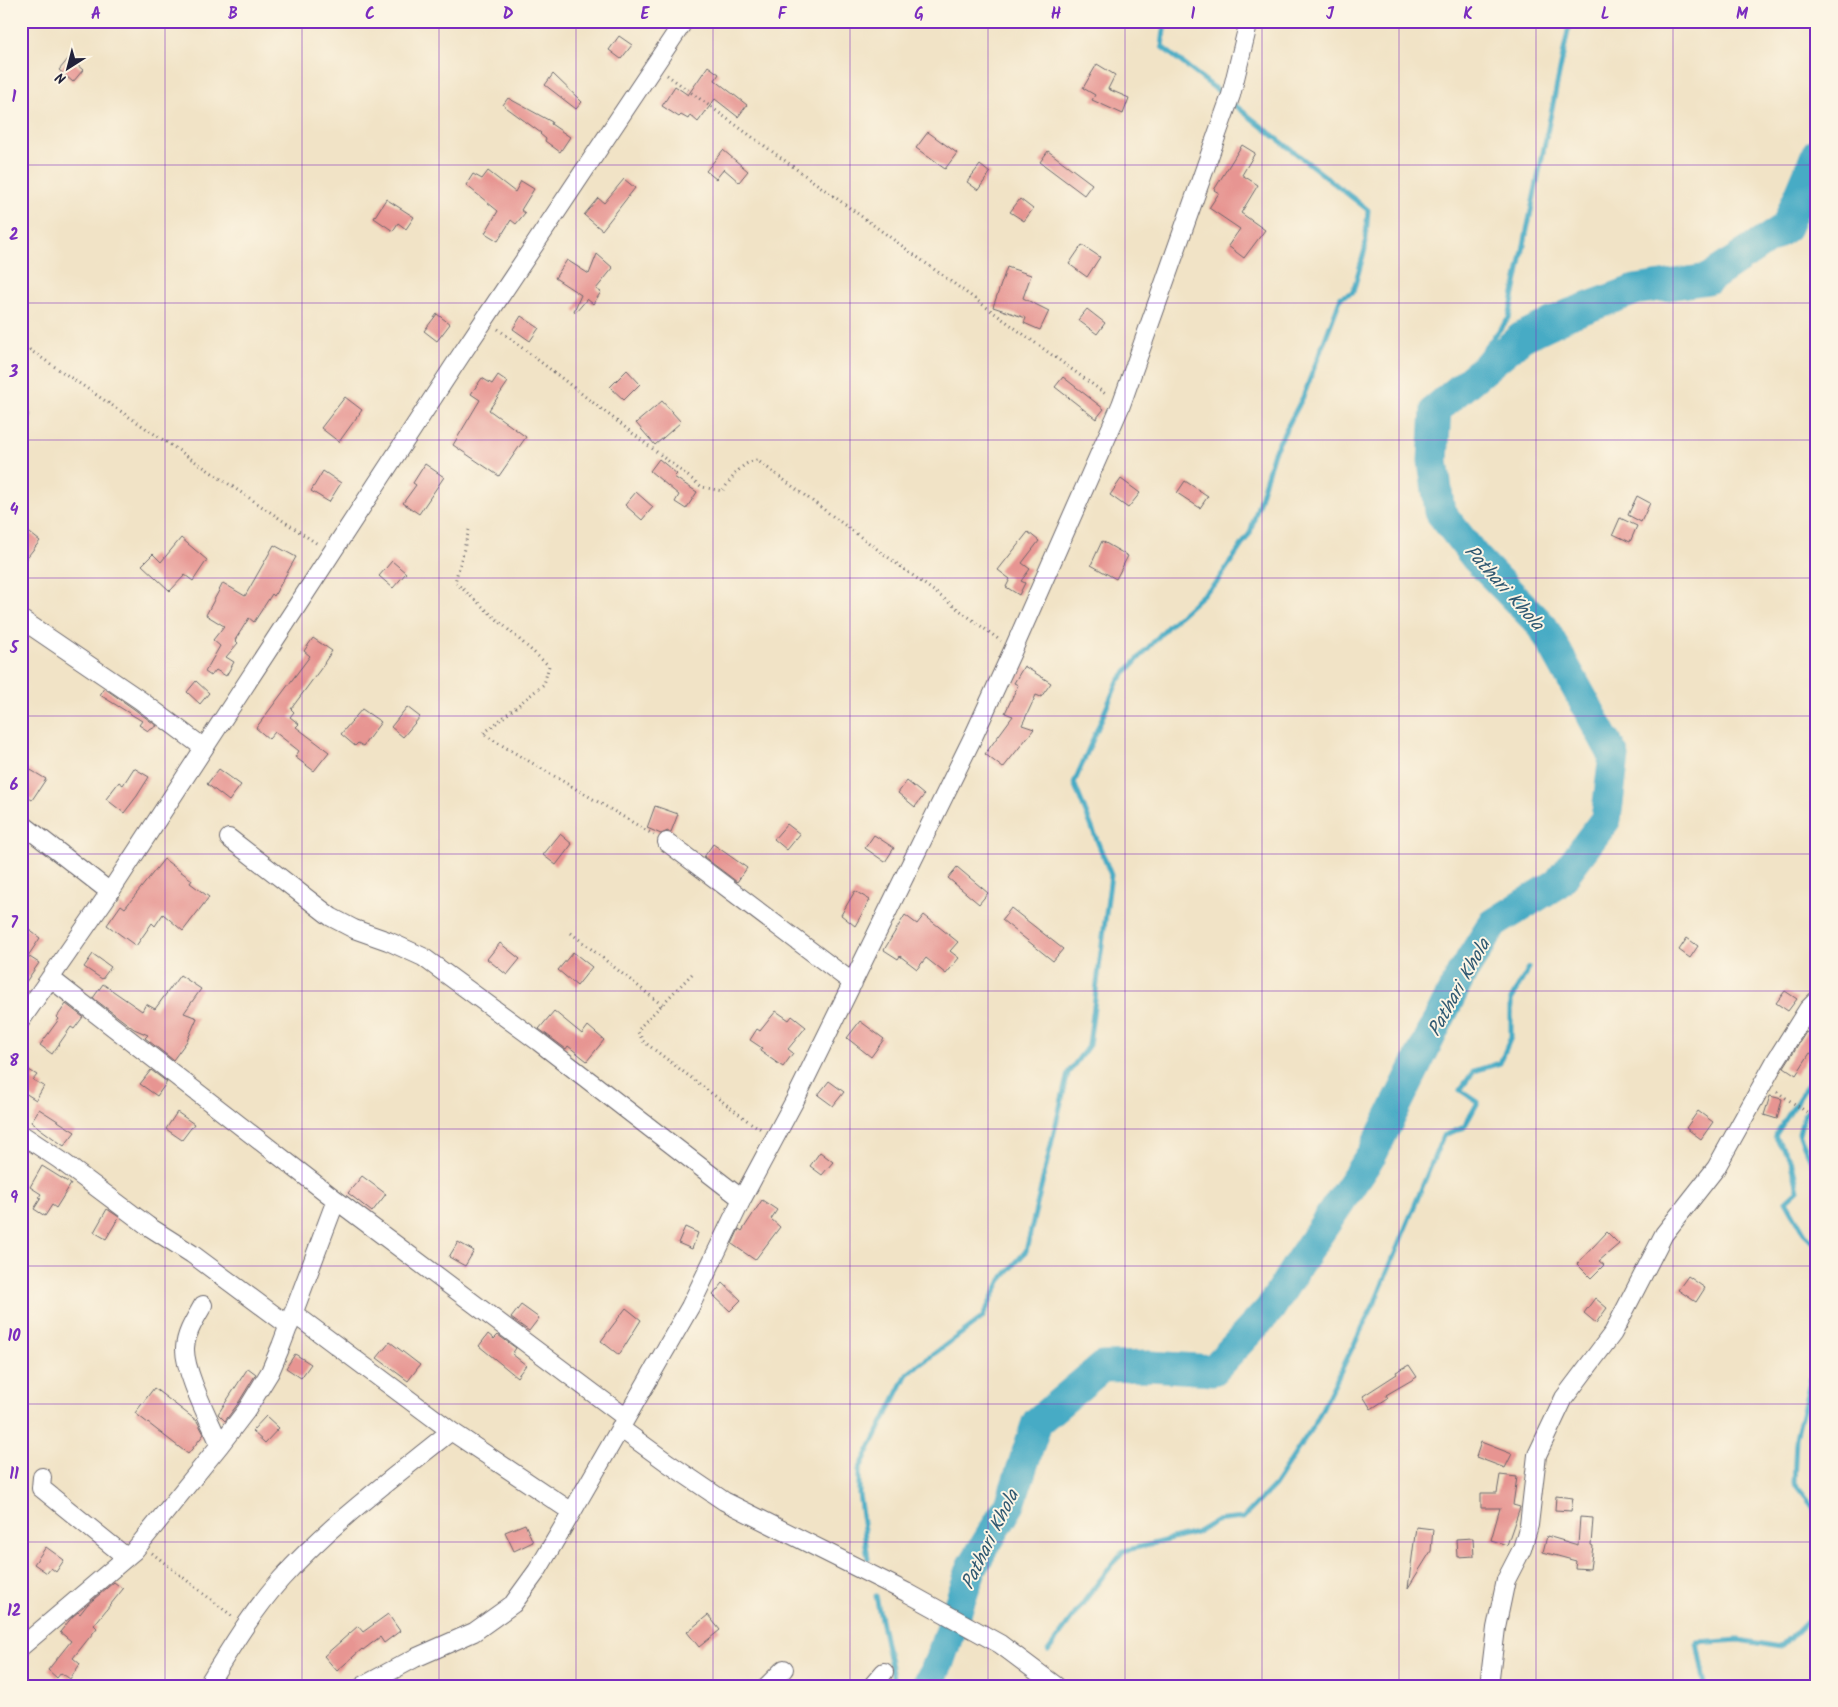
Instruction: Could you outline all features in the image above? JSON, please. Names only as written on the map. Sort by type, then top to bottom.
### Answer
[{"type":"street","points":[[23,1015],[110,892],[331,553],[684,21]]},
{"type":"street","points":[[363,1686],[415,1658],[474,1632],[513,1604],[537,1571],[690,1307],[742,1199],[852,983],[1013,650],[1121,405],[1230,96],[1249,21]]},
{"type":"street","points":[[21,619],[140,700],[204,748]]},
{"type":"street","points":[[21,823],[110,892]]},
{"type":"street","points":[[228,838],[331,917],[354,929],[388,941],[423,958],[539,1042],[742,1199]]},
{"type":"street","points":[[667,842],[852,983]]},
{"type":"street","points":[[50,978],[622,1422],[668,1463],[724,1501],[906,1592],[1000,1644],[1056,1686]]},
{"type":"street","points":[[1489,1686],[1496,1628],[1506,1580],[1522,1549],[1529,1525],[1537,1455],[1564,1398],[1613,1333],[1664,1234],[1716,1168],[1808,1009],[1817,1000]]},
{"type":"street","points":[[21,1134],[60,1160],[148,1226],[291,1319],[451,1431],[572,1512]]},
{"type":"street","points":[[21,1647],[140,1544],[246,1411],[270,1372],[336,1200]]},
{"type":"street","points":[[204,1305],[189,1331],[185,1348],[189,1372],[220,1445]]},
{"type":"street","points":[[207,1686],[244,1626],[282,1579],[334,1527],[451,1431]]},
{"type":"street","points":[[42,1477],[41,1488],[126,1557]]},
{"type":"street","points":[[768,1686],[784,1669]]},
{"type":"street","points":[[872,1686],[884,1672]]},
{"type":"path","points":[[654,66],[1121,405]]},
{"type":"path","points":[[486,320],[702,488],[722,491],[741,468],[749,461],[757,460],[1013,650]]},
{"type":"path","points":[[21,344],[331,553]]},
{"type":"path","points":[[469,530],[455,582],[549,666],[544,684],[483,734],[667,842]]},
{"type":"path","points":[[571,933],[662,1005]]},
{"type":"path","points":[[692,974],[641,1026],[638,1032],[643,1040],[748,1122],[775,1137]]},
{"type":"path","points":[[1764,1083],[1817,1119]]},
{"type":"path","points":[[140,1544],[244,1626]]},
{"type":"water","points":[[21,403],[31,415],[28,427],[21,438]]},
{"type":"building","points":[[619,36],[632,45],[621,59],[609,50]]},
{"type":"building","points":[[69,58],[83,70],[73,82],[59,70]]},
{"type":"building","points":[[1097,64],[1115,75],[1108,89],[1129,98],[1123,114],[1092,100],[1095,95],[1083,88]]},
{"type":"building","points":[[708,66],[719,74],[715,80],[747,105],[738,117],[715,99],[698,122],[690,115],[688,119],[681,115],[679,117],[662,106],[675,86],[688,95]]},
{"type":"building","points":[[553,74],[582,102],[576,109],[545,85]]},
{"type":"building","points":[[508,98],[552,122],[551,124],[570,137],[560,152],[545,141],[546,139],[541,133],[503,105]]},
{"type":"building","points":[[928,132],[957,153],[945,169],[916,148]]},
{"type":"building","points":[[1242,145],[1255,153],[1242,175],[1258,185],[1241,213],[1265,230],[1244,258],[1228,246],[1240,229],[1209,208],[1219,193],[1214,190]]},
{"type":"building","points":[[723,150],[748,171],[739,182],[724,169],[716,179],[706,171]]},
{"type":"building","points":[[1048,151],[1092,184],[1084,195],[1040,162]]},
{"type":"building","points":[[980,165],[990,173],[978,190],[967,182]]},
{"type":"building","points":[[488,171],[515,192],[521,181],[534,189],[521,210],[525,213],[516,224],[511,220],[498,241],[485,233],[498,211],[466,185],[473,174],[482,179]]},
{"type":"building","points":[[624,179],[635,188],[602,230],[584,215],[598,198],[604,203]]},
{"type":"building","points":[[386,199],[414,217],[406,229],[398,223],[393,231],[374,218]]},
{"type":"building","points":[[1020,199],[1033,209],[1024,221],[1010,212]]},
{"type":"building","points":[[1082,245],[1100,257],[1087,277],[1069,264]]},
{"type":"building","points":[[597,254],[613,268],[596,289],[601,292],[593,304],[587,299],[576,312],[574,311],[581,295],[555,278],[567,260],[589,274]]},
{"type":"building","points":[[1007,267],[1031,275],[1023,298],[1049,311],[1040,330],[1024,323],[1026,318],[993,307]]},
{"type":"building","points":[[1087,309],[1105,323],[1097,334],[1078,320]]},
{"type":"building","points":[[437,314],[450,324],[437,341],[424,331]]},
{"type":"building","points":[[521,316],[539,328],[530,341],[513,329]]},
{"type":"building","points":[[627,370],[640,384],[624,400],[610,387]]},
{"type":"building","points":[[498,375],[508,382],[489,410],[526,437],[499,476],[453,445],[480,400],[471,394],[482,378],[492,384]]},
{"type":"building","points":[[1063,377],[1104,409],[1096,419],[1055,387]]},
{"type":"building","points":[[345,397],[362,410],[339,442],[321,428]]},
{"type":"building","points":[[662,401],[681,422],[655,445],[636,423]]},
{"type":"building","points":[[659,459],[677,474],[674,477],[697,492],[686,509],[675,502],[679,495],[650,471]]},
{"type":"building","points":[[425,464],[444,477],[419,514],[403,503],[416,485],[413,483]]},
{"type":"building","points":[[323,471],[341,483],[329,502],[311,491]]},
{"type":"building","points":[[1121,479],[1140,493],[1128,508],[1110,495]]},
{"type":"building","points":[[1185,481],[1208,496],[1200,508],[1177,493]]},
{"type":"building","points":[[636,492],[653,507],[642,520],[625,505]]},
{"type":"building","points":[[1637,496],[1650,503],[1641,522],[1628,515]]},
{"type":"building","points":[[1620,518],[1637,526],[1630,542],[1613,534]]},
{"type":"building","points":[[21,526],[40,541],[21,565]]},
{"type":"building","points":[[1028,532],[1039,541],[1022,563],[1030,569],[1021,581],[1025,583],[1019,595],[1006,587],[1010,579],[998,570]]},
{"type":"building","points":[[181,538],[207,560],[193,581],[185,575],[170,591],[142,565],[153,554],[161,562]]},
{"type":"building","points":[[1102,541],[1128,556],[1116,579],[1091,565]]},
{"type":"building","points":[[274,545],[296,557],[274,596],[272,594],[254,622],[249,618],[235,640],[238,643],[226,657],[234,662],[226,676],[216,670],[211,676],[205,672],[220,646],[213,640],[224,626],[206,615],[223,583],[245,596]]},
{"type":"building","points":[[392,561],[406,573],[393,588],[379,576]]},
{"type":"building","points":[[313,638],[332,651],[291,709],[294,712],[290,717],[299,724],[296,727],[329,752],[314,771],[295,757],[299,751],[275,732],[269,739],[256,728],[310,656],[304,651]]},
{"type":"building","points":[[1024,666],[1051,683],[1041,697],[1036,695],[1022,725],[1034,729],[1003,768],[985,754],[1013,716],[1005,713],[1018,685],[1014,683]]},
{"type":"building","points":[[196,681],[209,693],[200,704],[187,692]]},
{"type":"building","points":[[104,688],[157,726],[148,731],[139,725],[142,721],[100,695]]},
{"type":"building","points":[[407,707],[420,717],[403,737],[391,727]]},
{"type":"building","points":[[362,709],[381,722],[363,746],[358,743],[355,746],[341,734]]},
{"type":"building","points":[[134,768],[149,777],[124,813],[106,799],[119,782],[123,785]]},
{"type":"building","points":[[29,769],[46,779],[32,800],[21,793],[21,781]]},
{"type":"building","points":[[219,769],[241,785],[229,801],[207,784]]},
{"type":"building","points":[[907,781],[924,795],[915,807],[898,793]]},
{"type":"building","points":[[655,806],[678,814],[671,832],[668,831],[661,834],[647,828]]},
{"type":"building","points":[[787,824],[800,834],[787,850],[774,839]]},
{"type":"building","points":[[560,834],[572,844],[556,865],[543,855]]},
{"type":"building","points":[[874,835],[894,848],[885,862],[865,848]]},
{"type":"building","points":[[713,844],[747,868],[737,882],[704,857]]},
{"type":"building","points":[[164,859],[192,880],[190,883],[209,897],[183,931],[163,914],[155,926],[152,923],[136,946],[107,925],[121,905],[125,908]]},
{"type":"building","points":[[957,867],[988,893],[979,904],[948,878]]},
{"type":"building","points":[[855,891],[870,900],[855,926],[841,915]]},
{"type":"building","points":[[1011,908],[1063,949],[1053,961],[1002,920]]},
{"type":"building","points":[[905,915],[917,924],[924,915],[958,942],[950,951],[959,958],[946,974],[926,958],[917,969],[900,956],[898,959],[884,950]]},
{"type":"building","points":[[21,924],[40,938],[28,956],[39,963],[21,989]]},
{"type":"building","points":[[1687,938],[1698,946],[1690,958],[1679,950]]},
{"type":"building","points":[[500,943],[520,959],[507,975],[487,959]]},
{"type":"building","points":[[573,952],[592,967],[577,986],[558,970]]},
{"type":"building","points":[[93,954],[111,967],[102,979],[84,967]]},
{"type":"building","points":[[180,975],[201,989],[184,1013],[197,1018],[187,1041],[173,1060],[145,1038],[148,1035],[134,1029],[93,998],[103,984],[142,1011],[146,1004],[155,1009]]},
{"type":"building","points":[[1785,991],[1797,999],[1788,1011],[1776,1003]]},
{"type":"building","points":[[66,1004],[83,1017],[74,1029],[71,1027],[52,1054],[40,1045],[59,1019],[57,1017]]},
{"type":"building","points":[[554,1011],[582,1034],[588,1026],[604,1040],[587,1061],[568,1046],[566,1049],[539,1029]]},
{"type":"building","points":[[776,1011],[789,1020],[792,1016],[806,1027],[788,1049],[793,1053],[783,1067],[760,1051],[762,1048],[750,1040],[757,1029],[760,1031]]},
{"type":"building","points":[[860,1021],[884,1039],[871,1057],[847,1038]]},
{"type":"building","points":[[1806,1032],[1817,1038],[1817,1056],[1810,1053],[1796,1075],[1784,1067]]},
{"type":"building","points":[[21,1065],[37,1075],[33,1080],[44,1086],[36,1100],[25,1093],[21,1099]]},
{"type":"building","points":[[151,1070],[167,1082],[157,1096],[140,1084]]},
{"type":"building","points":[[829,1081],[844,1092],[833,1106],[818,1095]]},
{"type":"building","points":[[1770,1096],[1782,1099],[1777,1119],[1764,1115]]},
{"type":"building","points":[[39,1109],[75,1132],[64,1146],[31,1122]]},
{"type":"building","points":[[1698,1111],[1713,1122],[1701,1139],[1686,1128]]},
{"type":"building","points":[[177,1112],[194,1124],[182,1140],[166,1129]]},
{"type":"building","points":[[820,1152],[833,1162],[822,1175],[810,1166]]},
{"type":"building","points":[[42,1166],[71,1184],[56,1208],[52,1205],[45,1216],[34,1209],[41,1198],[39,1197],[41,1194],[30,1187]]},
{"type":"building","points":[[362,1176],[386,1194],[372,1212],[348,1193]]},
{"type":"building","points":[[762,1200],[777,1210],[771,1219],[780,1227],[755,1260],[732,1244],[739,1229],[742,1231]]},
{"type":"building","points":[[107,1209],[119,1217],[106,1239],[94,1232]]},
{"type":"building","points":[[685,1227],[698,1233],[692,1249],[678,1243]]},
{"type":"building","points":[[1607,1232],[1619,1244],[1599,1261],[1604,1265],[1591,1278],[1577,1264]]},
{"type":"building","points":[[458,1242],[474,1251],[465,1266],[449,1257]]},
{"type":"building","points":[[1688,1276],[1705,1288],[1696,1302],[1678,1290]]},
{"type":"building","points":[[723,1283],[741,1300],[730,1311],[713,1295]]},
{"type":"building","points":[[1595,1298],[1607,1308],[1596,1323],[1584,1313]]},
{"type":"building","points":[[521,1305],[539,1318],[529,1331],[511,1318]]},
{"type":"building","points":[[626,1308],[641,1320],[619,1355],[601,1341]]},
{"type":"building","points":[[488,1334],[494,1339],[498,1335],[516,1348],[512,1354],[526,1365],[517,1377],[479,1346]]},
{"type":"building","points":[[390,1342],[420,1365],[408,1381],[377,1358]]},
{"type":"building","points":[[295,1354],[311,1364],[301,1378],[286,1368]]},
{"type":"building","points":[[1409,1365],[1417,1377],[1386,1395],[1388,1398],[1371,1409],[1363,1396]]},
{"type":"building","points":[[248,1368],[256,1374],[225,1421],[218,1414]]},
{"type":"building","points":[[154,1388],[197,1421],[204,1434],[188,1454],[135,1413]]},
{"type":"building","points":[[266,1416],[279,1428],[265,1443],[252,1431]]},
{"type":"building","points":[[1481,1442],[1512,1454],[1505,1468],[1476,1457]]},
{"type":"building","points":[[1500,1475],[1517,1477],[1513,1505],[1520,1507],[1507,1545],[1491,1540],[1500,1508],[1481,1508],[1481,1493],[1497,1493]]},
{"type":"building","points":[[1556,1496],[1573,1498],[1571,1511],[1555,1510]]},
{"type":"building","points":[[1580,1517],[1593,1518],[1591,1545],[1593,1546],[1590,1569],[1575,1568],[1576,1561],[1543,1552],[1547,1536],[1578,1545]]},
{"type":"building","points":[[525,1524],[533,1542],[514,1551],[505,1532]]},
{"type":"building","points":[[1416,1527],[1433,1529],[1431,1551],[1408,1588]]},
{"type":"building","points":[[1473,1538],[1474,1556],[1457,1557],[1456,1539]]},
{"type":"building","points":[[46,1547],[64,1560],[56,1572],[51,1568],[47,1573],[34,1564]]},
{"type":"building","points":[[114,1582],[123,1589],[94,1625],[97,1628],[73,1658],[80,1664],[70,1679],[61,1673],[57,1678],[48,1670],[71,1641],[60,1632],[73,1616],[78,1612],[80,1614],[87,1605]]},
{"type":"building","points":[[388,1614],[400,1631],[384,1643],[380,1637],[362,1649],[337,1671],[324,1656],[358,1626],[363,1632]]},
{"type":"building","points":[[708,1615],[720,1630],[699,1647],[687,1632]]},
{"type":"waterway","points":[[1165,21],[1162,47],[1226,97]]},
{"type":"waterway","points":[[1436,409],[1509,318],[1570,21]]},
{"type":"waterway","points":[[868,1559],[859,1494],[859,1470],[907,1374],[982,1318],[1001,1280],[1026,1251],[1068,1073],[1089,1045],[1111,875],[1074,783],[1118,681],[1169,625],[1217,582],[1250,533],[1274,452],[1303,397],[1341,297],[1353,292],[1365,249],[1368,210],[1232,103]]},
{"type":"waterway","name":"Pathari Khola","points":[[927,1686],[939,1662],[972,1567],[1010,1504],[1037,1422],[1102,1367],[1150,1366],[1213,1370],[1270,1309],[1372,1154],[1462,973],[1493,924],[1558,883],[1606,819],[1614,756],[1543,627],[1476,558],[1440,512],[1433,461],[1436,409],[1522,337],[1570,314],[1635,290],[1708,279],[1786,227],[1817,153]]},
{"type":"waterway","points":[[1048,1651],[1123,1551],[1196,1533],[1216,1521],[1243,1518],[1274,1486],[1315,1423],[1375,1302],[1443,1136],[1464,1127],[1478,1102],[1460,1090],[1474,1071],[1500,1063],[1511,1037],[1511,999],[1529,968]]},
{"type":"waterway","points":[[1817,1070],[1775,1136],[1792,1163],[1798,1190],[1786,1201],[1805,1234],[1817,1245]]},
{"type":"waterway","points":[[1817,1098],[1804,1115],[1799,1134],[1817,1174]]},
{"type":"waterway","points":[[1817,1365],[1812,1374],[1796,1438],[1794,1483],[1817,1512]]},
{"type":"waterway","points":[[876,1596],[895,1686]]},
{"type":"waterway","points":[[1703,1686],[1705,1685],[1697,1643],[1739,1640],[1781,1647],[1817,1611]]}]
